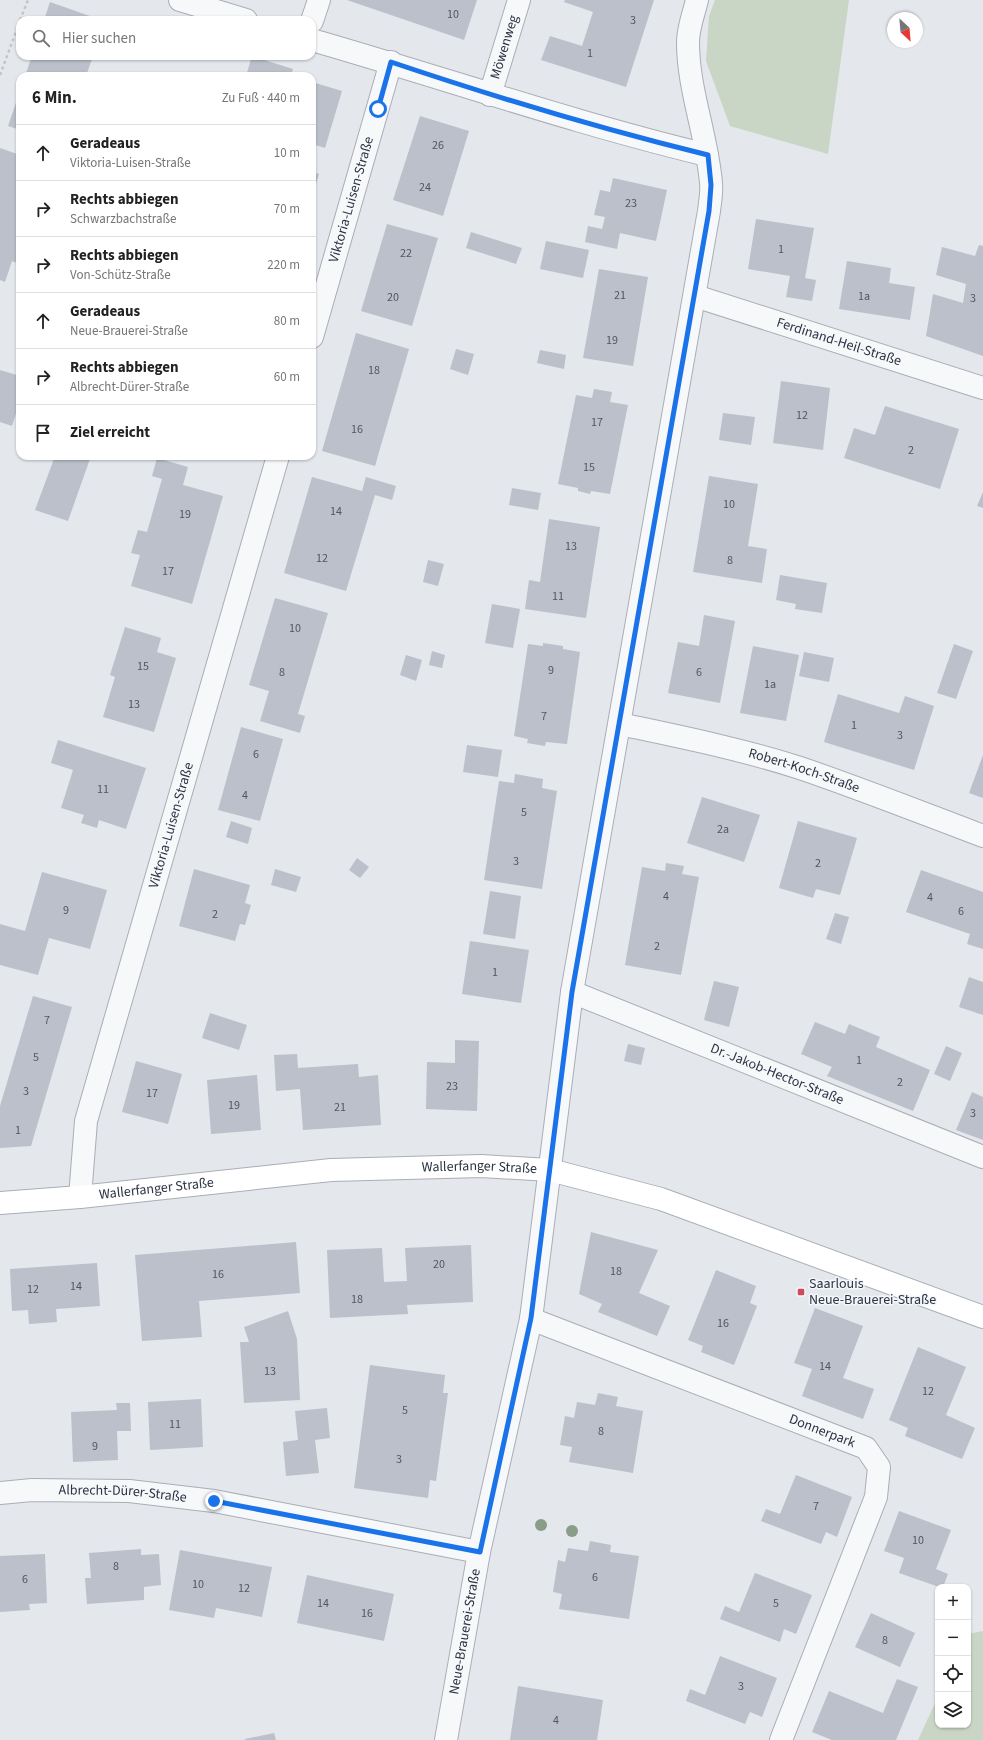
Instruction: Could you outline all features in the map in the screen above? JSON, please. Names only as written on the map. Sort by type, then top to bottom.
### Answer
[{"type":"main road","name":"Wallerfanger Straße","points":[[0,1203],[80,1197],[331,1170],[481,1166],[550,1170],[661,1199],[983,1317]]},
{"type":"street","points":[[180,0],[233,16]]},
{"type":"street","points":[[314,16],[319,0]]},
{"type":"street","name":"Möwenweg","points":[[490,95],[519,0]]},
{"type":"street","name":"Neue-Brauerei-Straße","points":[[446,1740],[480,1552],[531,1318],[572,992],[709,211],[711,185],[708,155],[697,114],[690,70],[688,40],[697,0]]},
{"type":"street","points":[[316,41],[391,62],[490,95],[656,142],[708,155]]},
{"type":"street","name":"Viktoria-Luisen-Straße","points":[[316,324],[391,62]]},
{"type":"street","name":"Ferdinand-Heil-Straße","points":[[695,296],[983,388]]},
{"type":"street","name":"Viktoria-Luisen-Straße","points":[[80,1197],[86,1121],[277,460]]},
{"type":"street","name":"Robert-Koch-Straße","points":[[620,724],[730,748],[800,768],[875,794],[983,836]]},
{"type":"street","name":"Dr.-Jakob-Hector-Straße","points":[[572,992],[983,1157]]},
{"type":"street","name":"Donnerpark","points":[[531,1318],[866,1448],[879,1467],[876,1497],[781,1740]]},
{"type":"street","name":"Albrecht-Dürer-Straße","points":[[0,1493],[32,1490],[129,1491],[214,1501],[480,1552]]},
{"type":"path","points":[[22,16],[28,0]]},
{"type":"path","points":[[0,75],[16,32]]},
{"type":"green space","points":[[715,0],[849,0],[828,154],[730,126],[706,61],[709,16]]},
{"type":"green space","points":[[983,1631],[983,1740],[918,1740],[935,1703],[935,1728],[971,1728],[971,1633]]},
{"type":"building","points":[[347,0],[477,0],[464,40]]},
{"type":"building","points":[[565,0],[654,0],[626,87],[541,60],[550,36],[582,46],[593,12],[564,2]]},
{"type":"building","points":[[50,2],[90,16],[45,16]]},
{"type":"building","points":[[31,60],[92,60],[87,72],[26,72]]},
{"type":"building","points":[[251,60],[265,60],[293,69],[292,72],[247,72]]},
{"type":"building","points":[[316,83],[342,91],[325,148],[316,145]]},
{"type":"building","points":[[16,103],[16,129],[8,126]]},
{"type":"building","points":[[420,116],[469,131],[443,216],[393,200]]},
{"type":"building","points":[[0,148],[16,154],[16,262],[12,261],[5,282],[0,280]]},
{"type":"building","points":[[316,173],[319,174],[316,184]]},
{"type":"building","points":[[613,178],[667,190],[656,241],[620,233],[617,249],[585,242],[588,226],[602,229],[605,217],[594,215],[600,190],[610,192]]},
{"type":"building","points":[[756,219],[814,228],[805,278],[816,280],[812,301],[786,297],[790,276],[748,269]]},
{"type":"building","points":[[387,224],[438,238],[412,326],[361,311]]},
{"type":"building","points":[[471,232],[522,248],[516,264],[466,248]]},
{"type":"building","points":[[546,241],[589,250],[583,278],[540,269]]},
{"type":"building","points":[[979,245],[983,246],[983,356],[926,336],[933,294],[963,303],[966,284],[936,275],[942,247],[975,256]]},
{"type":"building","points":[[847,261],[891,268],[889,283],[915,287],[910,320],[839,309]]},
{"type":"building","points":[[599,269],[648,277],[633,366],[583,358]]},
{"type":"building","points":[[356,333],[409,349],[375,466],[322,451]]},
{"type":"building","points":[[456,349],[474,354],[468,375],[450,369]]},
{"type":"building","points":[[540,350],[566,355],[564,369],[537,363]]},
{"type":"building","points":[[0,370],[16,375],[16,414],[12,426],[0,422]]},
{"type":"building","points":[[781,381],[830,388],[823,450],[773,443]]},
{"type":"building","points":[[594,389],[612,392],[610,402],[628,405],[610,494],[591,491],[590,494],[578,491],[578,488],[558,484],[576,395],[592,398]]},
{"type":"building","points":[[885,406],[959,429],[940,489],[844,458],[854,428],[875,435]]},
{"type":"building","points":[[723,413],[755,417],[751,445],[719,440]]},
{"type":"building","points":[[54,460],[90,460],[68,521],[35,510]]},
{"type":"building","points":[[156,460],[164,460],[188,467],[183,485],[223,496],[192,604],[131,586],[140,555],[131,553],[138,530],[147,532],[162,479],[152,476]]},
{"type":"building","points":[[709,476],[758,484],[748,546],[767,549],[762,583],[693,572]]},
{"type":"building","points":[[312,477],[362,491],[366,477],[396,486],[392,500],[375,495],[346,591],[284,573]]},
{"type":"building","points":[[512,488],[541,493],[538,510],[509,505]]},
{"type":"building","points":[[983,492],[983,508],[977,506]]},
{"type":"building","points":[[549,519],[600,527],[586,618],[525,609],[529,580],[540,582]]},
{"type":"building","points":[[428,560],[444,564],[438,586],[423,582]]},
{"type":"building","points":[[780,575],[827,583],[822,613],[795,609],[796,604],[776,600]]},
{"type":"building","points":[[275,598],[328,613],[298,714],[305,716],[300,733],[260,721],[269,691],[249,685]]},
{"type":"building","points":[[492,604],[520,609],[513,648],[485,643]]},
{"type":"building","points":[[704,615],[735,621],[720,703],[668,693],[678,642],[699,646]]},
{"type":"building","points":[[125,627],[161,638],[157,652],[176,658],[154,732],[103,717],[115,677],[110,675]]},
{"type":"building","points":[[543,643],[563,646],[563,649],[580,652],[567,744],[546,742],[545,746],[527,743],[528,739],[514,736],[528,644],[543,646]]},
{"type":"building","points":[[954,644],[973,651],[956,699],[937,693]]},
{"type":"building","points":[[753,646],[799,655],[786,721],[740,713]]},
{"type":"building","points":[[432,651],[445,655],[442,668],[429,665]]},
{"type":"building","points":[[804,652],[834,658],[829,682],[799,676]]},
{"type":"building","points":[[406,655],[422,660],[416,681],[400,675]]},
{"type":"building","points":[[838,694],[899,713],[905,696],[934,706],[914,770],[824,742]]},
{"type":"building","points":[[241,727],[283,739],[260,821],[218,810]]},
{"type":"building","points":[[58,740],[146,768],[126,829],[99,820],[97,828],[81,823],[84,815],[61,808],[73,770],[51,763]]},
{"type":"building","points":[[467,745],[502,750],[498,777],[463,772]]},
{"type":"building","points":[[983,755],[983,798],[969,793]]},
{"type":"building","points":[[515,774],[543,779],[542,788],[557,791],[542,889],[484,880],[499,781],[514,783]]},
{"type":"building","points":[[702,797],[760,815],[744,862],[687,843]]},
{"type":"building","points":[[231,821],[252,828],[248,844],[226,837]]},
{"type":"building","points":[[798,821],[857,838],[840,895],[816,889],[813,898],[779,888]]},
{"type":"building","points":[[357,858],[369,867],[360,878],[349,870]]},
{"type":"building","points":[[666,863],[684,866],[682,874],[699,877],[681,975],[625,965],[642,867],[665,871]]},
{"type":"building","points":[[194,869],[250,885],[245,903],[251,905],[245,925],[240,924],[235,941],[179,926]]},
{"type":"building","points":[[275,869],[301,877],[296,892],[271,885]]},
{"type":"building","points":[[921,870],[983,892],[983,949],[967,944],[970,934],[906,912]]},
{"type":"building","points":[[42,872],[107,890],[90,949],[49,938],[38,975],[0,965],[0,924],[25,931]]},
{"type":"building","points":[[490,891],[521,896],[515,939],[483,934]]},
{"type":"building","points":[[835,913],[849,917],[841,944],[826,939]]},
{"type":"building","points":[[470,941],[529,950],[521,1003],[462,994]]},
{"type":"building","points":[[969,977],[983,982],[983,1015],[959,1007]]},
{"type":"building","points":[[714,981],[739,987],[729,1027],[704,1020]]},
{"type":"building","points":[[33,996],[72,1007],[31,1146],[0,1148],[0,1106]]},
{"type":"building","points":[[210,1013],[247,1025],[239,1050],[202,1038]]},
{"type":"building","points":[[815,1022],[845,1034],[849,1024],[880,1037],[876,1047],[930,1070],[913,1111],[827,1076],[832,1067],[801,1054]]},
{"type":"building","points":[[455,1040],[479,1041],[477,1111],[426,1109],[427,1062],[455,1063]]},
{"type":"building","points":[[628,1044],[645,1048],[641,1065],[624,1061]]},
{"type":"building","points":[[946,1046],[962,1053],[950,1081],[934,1074]]},
{"type":"building","points":[[297,1054],[298,1068],[358,1064],[359,1077],[378,1075],[381,1125],[303,1130],[300,1089],[276,1091],[274,1055]]},
{"type":"building","points":[[136,1061],[182,1074],[168,1124],[122,1112]]},
{"type":"building","points":[[257,1075],[261,1130],[211,1134],[207,1080]]},
{"type":"building","points":[[972,1092],[983,1097],[983,1140],[956,1130]]},
{"type":"building","points":[[591,1232],[658,1250],[639,1293],[670,1306],[657,1336],[598,1312],[602,1304],[579,1294]]},
{"type":"building","points":[[296,1242],[300,1293],[199,1301],[202,1337],[142,1341],[135,1255]]},
{"type":"building","points":[[471,1245],[473,1302],[407,1305],[408,1314],[330,1318],[327,1250],[382,1248],[384,1282],[407,1281],[405,1248]]},
{"type":"building","points":[[97,1263],[100,1306],[56,1309],[57,1322],[29,1324],[28,1310],[12,1311],[10,1269]]},
{"type":"building","points":[[716,1270],[756,1286],[750,1303],[757,1306],[734,1365],[701,1352],[703,1346],[688,1340]]},
{"type":"building","points":[[815,1308],[863,1326],[843,1378],[874,1389],[863,1419],[802,1396],[812,1369],[794,1363]]},
{"type":"building","points":[[288,1311],[297,1339],[300,1400],[244,1403],[240,1342],[249,1342],[244,1327]]},
{"type":"building","points":[[918,1347],[966,1367],[946,1415],[975,1428],[962,1459],[905,1436],[908,1428],[889,1420]]},
{"type":"building","points":[[370,1365],[445,1375],[443,1393],[448,1393],[436,1481],[430,1480],[428,1498],[354,1488]]},
{"type":"building","points":[[598,1393],[618,1397],[616,1406],[643,1411],[633,1473],[569,1462],[572,1447],[560,1445],[565,1416],[574,1418],[577,1402],[595,1405]]},
{"type":"building","points":[[201,1399],[203,1447],[150,1450],[148,1402]]},
{"type":"building","points":[[116,1403],[130,1403],[131,1431],[117,1431],[118,1460],[73,1462],[71,1412],[117,1410]]},
{"type":"building","points":[[327,1408],[330,1438],[315,1440],[319,1473],[286,1476],[283,1442],[298,1440],[295,1411]]},
{"type":"building","points":[[796,1475],[852,1497],[837,1537],[826,1532],[821,1544],[761,1521],[766,1509],[780,1514]]},
{"type":"building","points":[[899,1511],[951,1530],[936,1569],[948,1574],[944,1584],[935,1584],[935,1586],[899,1573],[904,1558],[884,1551]]},
{"type":"building","points":[[590,1541],[611,1545],[610,1552],[639,1556],[629,1619],[559,1609],[562,1594],[553,1592],[558,1560],[565,1562],[568,1548],[588,1551]]},
{"type":"building","points":[[141,1549],[141,1555],[159,1554],[161,1585],[144,1587],[144,1600],[87,1604],[85,1578],[91,1578],[89,1553]]},
{"type":"building","points":[[180,1550],[272,1567],[262,1617],[216,1608],[214,1618],[169,1610]]},
{"type":"building","points":[[45,1554],[47,1603],[29,1604],[30,1610],[0,1612],[0,1556]]},
{"type":"building","points":[[755,1573],[812,1595],[796,1634],[784,1629],[780,1642],[720,1619],[725,1606],[739,1612]]},
{"type":"building","points":[[307,1575],[394,1594],[384,1641],[297,1623]]},
{"type":"building","points":[[871,1613],[915,1633],[900,1667],[855,1647]]},
{"type":"building","points":[[720,1656],[777,1678],[762,1717],[750,1712],[745,1724],[686,1701],[690,1689],[705,1695]]},
{"type":"building","points":[[897,1679],[918,1687],[896,1740],[832,1740],[812,1732],[829,1691],[883,1713]]},
{"type":"building","points":[[518,1686],[603,1700],[597,1740],[510,1740]]},
{"type":"building","points":[[274,1733],[276,1740],[245,1740],[245,1739]]},
{"type":"place","name":"Saarlouis Neue-Brauerei-Straße","points":[[801,1292]]},
{"type":"route","points":[[214,1501],[480,1552],[531,1318],[572,992],[709,211],[711,185],[708,155],[656,142],[490,95],[391,62],[378,109]]}]
